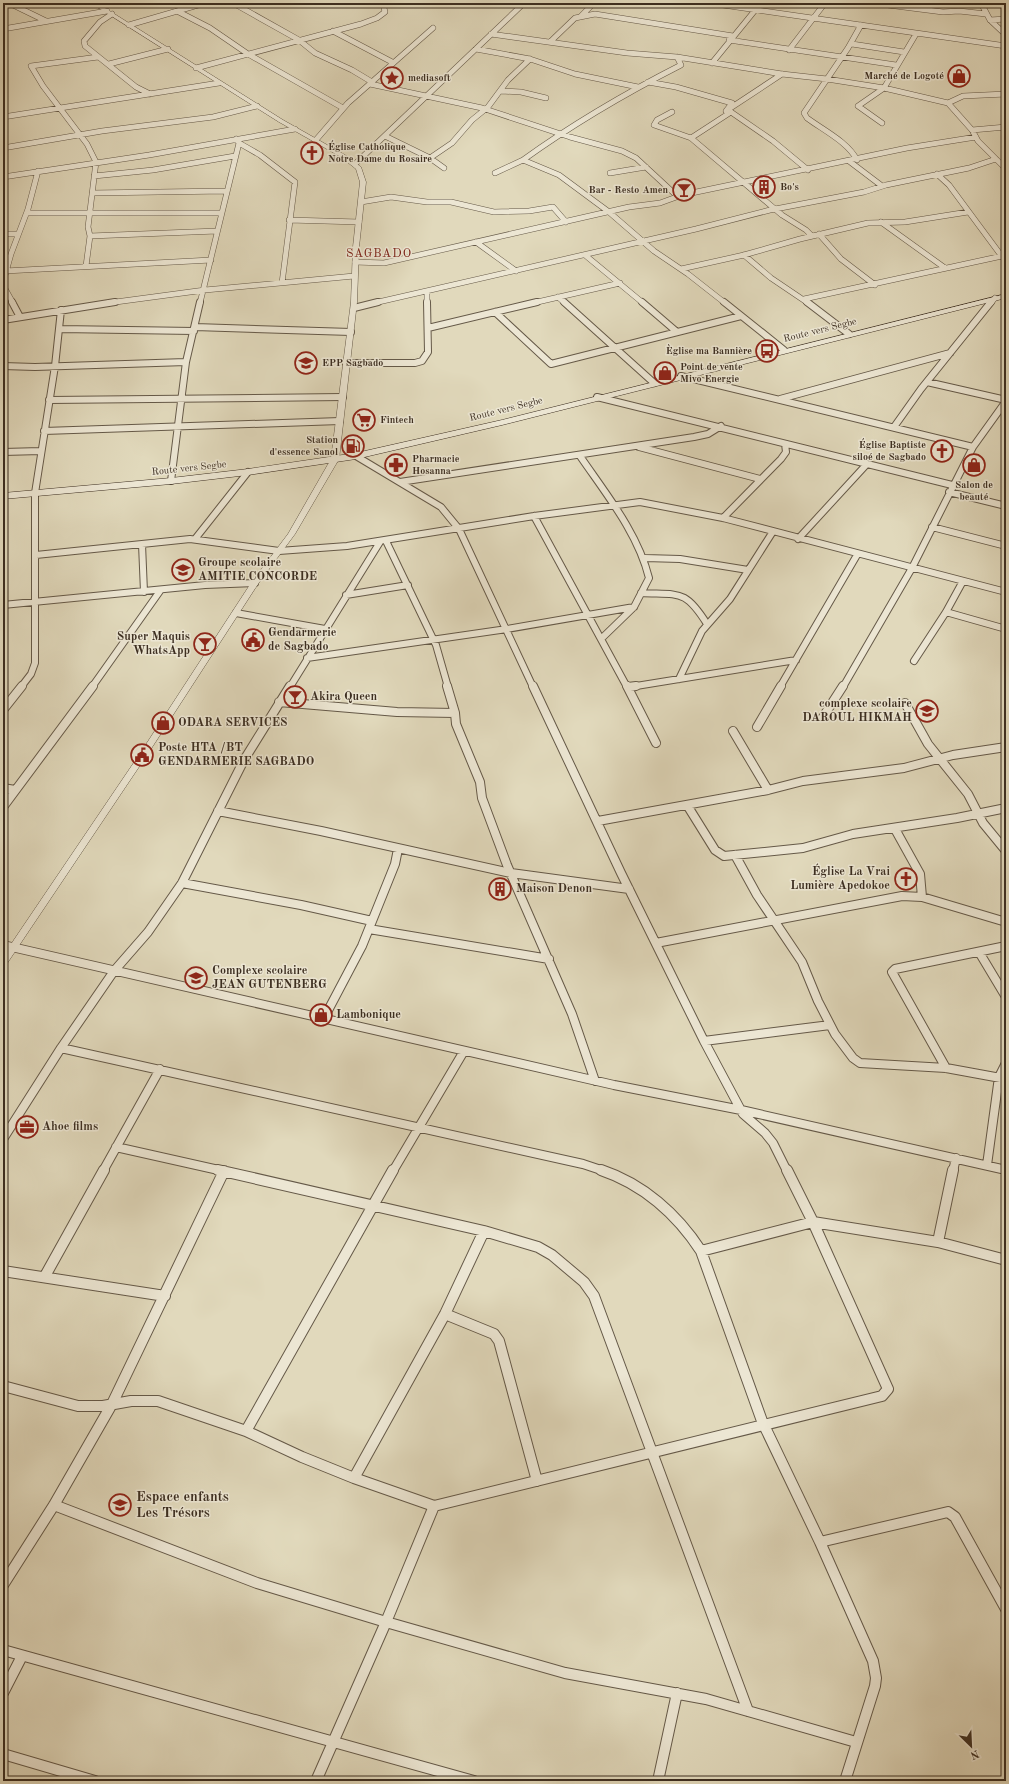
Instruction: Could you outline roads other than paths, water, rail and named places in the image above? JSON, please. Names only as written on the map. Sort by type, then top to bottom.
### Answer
[{"type":"main road","name":"Route vers Segbe","points":[[3,496],[171,481],[248,472],[356,456],[1006,296]]},
{"type":"street","points":[[9,3],[46,21]]},
{"type":"street","points":[[3,963],[146,752],[255,583],[308,508],[335,459],[354,308],[354,276],[363,178],[355,164],[257,106],[95,3]]},
{"type":"street","points":[[129,25],[205,3]]},
{"type":"street","points":[[233,3],[299,40],[315,52],[352,70],[371,83],[486,109],[560,134],[622,151],[631,155],[646,167],[677,196]]},
{"type":"street","points":[[355,164],[524,3]]},
{"type":"street","points":[[581,16],[594,3]]},
{"type":"street","points":[[709,3],[1006,46]]},
{"type":"street","points":[[712,63],[761,3]]},
{"type":"street","points":[[789,50],[824,3]]},
{"type":"street","points":[[872,3],[935,11],[959,11],[986,14]]},
{"type":"street","points":[[981,3],[990,20],[1006,35]]},
{"type":"street","points":[[196,68],[373,20],[383,14],[384,8]]},
{"type":"street","points":[[177,11],[215,31],[248,54],[343,108]]},
{"type":"street","points":[[3,29],[46,21],[109,13]]},
{"type":"street","points":[[109,13],[84,41],[86,48],[109,64],[136,87],[150,94]]},
{"type":"street","points":[[550,42],[575,18],[595,14],[731,38],[789,50],[896,65]]},
{"type":"street","points":[[990,20],[1006,19]]},
{"type":"street","points":[[857,160],[851,150],[805,115],[816,92],[852,44],[861,25]]},
{"type":"street","points":[[315,141],[343,108],[392,62],[433,28]]},
{"type":"street","points":[[333,31],[392,62]]},
{"type":"street","points":[[491,34],[627,53],[677,57],[782,74],[827,79],[884,88],[948,103],[972,130],[976,137],[1006,169]]},
{"type":"street","points":[[882,124],[858,106],[884,88],[896,65],[916,34]]},
{"type":"street","points":[[852,44],[904,52]]},
{"type":"street","points":[[109,64],[168,49]]},
{"type":"street","points":[[476,49],[530,59],[575,74],[638,87]]},
{"type":"street","points":[[86,266],[90,236],[88,227],[96,162],[87,144],[43,86],[32,66],[98,57]]},
{"type":"street","points":[[495,173],[523,160],[560,134],[638,87],[681,65],[677,57]]},
{"type":"street","points":[[430,158],[452,143],[463,129],[486,109],[508,80],[530,59]]},
{"type":"street","points":[[691,138],[782,74]]},
{"type":"street","points":[[4,110],[5,116],[219,82]]},
{"type":"street","points":[[648,82],[732,103],[729,112]]},
{"type":"street","points":[[501,91],[521,92],[546,98]]},
{"type":"street","points":[[948,103],[963,96],[1006,94]]},
{"type":"street","points":[[3,148],[79,135],[213,117],[257,106]]},
{"type":"street","points":[[672,112],[656,120],[654,125],[691,138],[776,209],[812,236]]},
{"type":"street","points":[[729,112],[773,142],[808,170]]},
{"type":"street","points":[[972,130],[1006,127]]},
{"type":"street","points":[[3,177],[238,141],[295,129]]},
{"type":"street","points":[[385,136],[427,158],[430,158],[444,168]]},
{"type":"street","points":[[355,262],[384,263],[609,212],[660,203],[677,196],[857,160],[907,148],[976,137]]},
{"type":"street","points":[[171,481],[186,362],[205,290],[238,141]]},
{"type":"street","points":[[238,141],[294,180],[282,283]]},
{"type":"street","points":[[94,176],[154,170],[235,156]]},
{"type":"street","points":[[354,308],[776,209],[864,192],[882,186],[976,166],[996,159]]},
{"type":"street","points":[[523,160],[554,171],[609,212],[654,251],[681,269],[784,350]]},
{"type":"street","points":[[849,161],[882,186]]},
{"type":"street","points":[[610,173],[646,167]]},
{"type":"street","points":[[20,317],[4,287],[6,271],[17,234],[27,213],[33,183],[38,171]]},
{"type":"street","points":[[937,174],[949,185],[1006,262]]},
{"type":"street","points":[[92,193],[226,191]]},
{"type":"street","points":[[361,202],[391,197],[420,201],[451,202],[494,212],[529,211],[553,208],[566,222]]},
{"type":"street","points":[[681,269],[744,255],[819,234],[881,222],[905,222],[968,212]]},
{"type":"street","points":[[27,213],[222,213]]},
{"type":"street","points":[[289,220],[359,222]]},
{"type":"street","points":[[881,222],[945,268]]},
{"type":"street","points":[[90,236],[217,232]]},
{"type":"street","points":[[3,234],[17,234]]},
{"type":"street","points":[[819,234],[841,259],[875,285]]},
{"type":"street","points":[[476,242],[516,270]]},
{"type":"street","points":[[585,255],[677,332]]},
{"type":"street","points":[[744,255],[771,278],[804,300],[849,334]]},
{"type":"street","points":[[804,300],[1002,256]]},
{"type":"street","points":[[6,271],[211,260]]},
{"type":"street","points":[[3,320],[61,310],[205,290],[354,276]]},
{"type":"street","points":[[428,328],[620,283]]},
{"type":"street","points":[[346,364],[418,362],[425,358],[428,352],[427,291]]},
{"type":"street","points":[[558,297],[654,383]]},
{"type":"street","points":[[894,427],[927,382],[995,298]]},
{"type":"street","points":[[3,710],[34,669],[36,602],[35,493],[49,400],[56,366],[61,310]]},
{"type":"street","points":[[495,312],[551,364],[741,316]]},
{"type":"street","points":[[60,329],[195,329],[351,332]]},
{"type":"street","points":[[779,399],[950,354]]},
{"type":"street","points":[[3,366],[186,362]]},
{"type":"street","points":[[681,376],[973,447]]},
{"type":"street","points":[[823,716],[852,672],[870,637],[912,568],[952,485],[973,447],[1006,400],[927,382]]},
{"type":"street","points":[[49,400],[343,397]]},
{"type":"street","points":[[597,397],[721,426],[866,465],[952,485]]},
{"type":"street","points":[[44,431],[340,421]]},
{"type":"street","points":[[400,482],[580,456],[694,437],[708,434],[721,426]]},
{"type":"street","points":[[723,518],[786,452],[785,444]]},
{"type":"street","points":[[636,446],[760,479]]},
{"type":"street","points":[[3,452],[41,451]]},
{"type":"street","points":[[3,1386],[78,1406],[112,1404],[131,1401],[158,1401],[246,1432],[354,1478],[434,1506],[882,1396],[888,1389],[813,1222],[772,1143],[741,1110],[704,1041],[629,889],[459,529],[441,507],[356,456]]},
{"type":"street","points":[[580,456],[613,505],[645,558],[650,578],[634,607],[602,638]]},
{"type":"street","points":[[798,539],[866,465]]},
{"type":"street","points":[[196,539],[248,472]]},
{"type":"street","points":[[949,492],[1006,506]]},
{"type":"street","points":[[36,555],[196,539],[279,551],[383,542],[534,516],[613,505],[652,503],[723,518],[772,533],[1006,592]]},
{"type":"street","points":[[534,516],[602,638],[656,743]]},
{"type":"street","points":[[932,527],[1006,546]]},
{"type":"street","points":[[679,679],[706,624],[730,598],[772,533]]},
{"type":"street","points":[[383,542],[408,585],[436,645],[455,712],[456,724],[480,782],[482,798],[511,873],[572,1014],[595,1081]]},
{"type":"street","points":[[3,1139],[61,1048],[114,971],[148,932],[182,883],[244,760],[346,595],[383,542]]},
{"type":"street","points":[[142,544],[144,592]]},
{"type":"street","points":[[757,727],[858,555]]},
{"type":"street","points":[[645,558],[680,559],[748,570]]},
{"type":"street","points":[[914,662],[946,612],[963,581]]},
{"type":"street","points":[[3,605],[160,591],[216,584],[255,583]]},
{"type":"street","points":[[346,595],[408,585]]},
{"type":"street","points":[[3,807],[114,657],[160,591]]},
{"type":"street","points":[[642,593],[682,595],[695,605],[706,624]]},
{"type":"street","points":[[307,658],[507,629],[634,607]]},
{"type":"street","points":[[946,612],[1006,629]]},
{"type":"street","points":[[236,613],[325,629]]},
{"type":"street","points":[[628,687],[796,660]]},
{"type":"street","points":[[279,702],[397,712],[455,712]]},
{"type":"street","points":[[905,703],[919,729],[938,758],[968,794],[978,814],[991,834],[1006,851]]},
{"type":"street","points":[[733,731],[768,790]]},
{"type":"street","points":[[598,822],[768,790],[814,779],[904,768],[938,758],[1006,747]]},
{"type":"street","points":[[3,788],[15,790]]},
{"type":"street","points":[[687,805],[715,850],[724,856],[803,848],[853,834],[895,829],[1006,808]]},
{"type":"street","points":[[218,811],[321,831],[511,873],[629,889]]},
{"type":"street","points":[[895,829],[920,874],[922,897]]},
{"type":"street","points":[[324,1018],[371,925],[395,864],[398,849]]},
{"type":"street","points":[[735,855],[744,873],[802,962],[805,973],[830,1025],[849,1056],[856,1062],[946,1068],[1002,1078]]},
{"type":"street","points":[[182,883],[307,906],[371,925],[549,958]]},
{"type":"street","points":[[656,943],[902,896],[922,897],[1006,922]]},
{"type":"street","points":[[3,945],[595,1081],[741,1110],[1006,1170]]},
{"type":"street","points":[[946,1068],[892,972],[895,969],[1006,946]]},
{"type":"street","points":[[979,952],[1006,997]]},
{"type":"street","points":[[704,1041],[830,1025]]},
{"type":"street","points":[[61,1048],[583,1164],[620,1177],[651,1197],[678,1221],[689,1233],[701,1251],[764,1426],[820,1542],[869,1651],[875,1670],[875,1686],[844,1781]]},
{"type":"street","points":[[246,1432],[373,1205],[464,1051]]},
{"type":"street","points":[[987,1165],[1006,1063]]},
{"type":"street","points":[[45,1276],[160,1070]]},
{"type":"street","points":[[116,1147],[484,1230],[546,1251],[579,1278],[594,1296],[748,1711]]},
{"type":"street","points":[[938,1242],[956,1158]]},
{"type":"street","points":[[3,1585],[54,1505],[112,1404],[224,1172]]},
{"type":"street","points":[[701,1251],[813,1222],[938,1242],[1006,1260]]},
{"type":"street","points":[[354,1478],[445,1314],[484,1230]]},
{"type":"street","points":[[3,1270],[165,1296]]},
{"type":"street","points":[[445,1314],[494,1334],[499,1341],[536,1482]]},
{"type":"street","points":[[54,1505],[257,1583],[386,1622],[565,1673],[706,1699],[856,1742]]},
{"type":"street","points":[[316,1781],[386,1622],[434,1506]]},
{"type":"street","points":[[820,1542],[948,1512],[955,1517],[1006,1609]]},
{"type":"street","points":[[3,1650],[474,1781]]},
{"type":"street","points":[[3,1693],[22,1656]]},
{"type":"street","points":[[658,1781],[677,1693]]},
{"type":"street","points":[[3,1754],[95,1781]]},
{"type":"place","name":"Marché de Logoté","points":[[959,76]]},
{"type":"place","name":"mediasoft","points":[[392,78]]},
{"type":"place","name":"Église Catholique Notre Dame du Rosaire","points":[[312,153]]},
{"type":"place","name":"Bo's","points":[[764,187]]},
{"type":"place","name":"Bar - Resto Amen","points":[[684,190]]},
{"type":"place","name":"Èglise ma Bannière","points":[[767,351]]},
{"type":"place","name":"EPP Sagbado","points":[[306,363]]},
{"type":"place","name":"Point de vente Mivo Energie","points":[[665,373]]},
{"type":"place","name":"Fintech","points":[[364,420]]},
{"type":"place","name":"Station d'essence Sanol","points":[[353,446]]},
{"type":"place","name":"Église Baptiste siloé de Sagbado","points":[[942,451]]},
{"type":"place","name":"Pharmacie Hosanna","points":[[396,465]]},
{"type":"place","name":"Salon de beauté","points":[[974,465]]},
{"type":"place","name":"Groupe scolaire AMITIE CONCORDE","points":[[183,570]]},
{"type":"place","name":"Gendarmerie de Sagbado","points":[[253,640]]},
{"type":"place","name":"Super Maquis WhatsApp","points":[[205,644]]},
{"type":"place","name":"Akira Queen","points":[[295,697]]},
{"type":"place","name":"complexe scolaire DAROUL HIKMAH","points":[[927,711]]},
{"type":"place","name":"ODARA SERVICES","points":[[163,723]]},
{"type":"place","name":"Poste HTA /BT GENDARMERIE SAGBADO","points":[[142,755]]},
{"type":"place","name":"Église La Vrai Lumière Apedokoe","points":[[906,879]]},
{"type":"place","name":"Maison Denon","points":[[500,889]]},
{"type":"place","name":"Complexe scolaire JEAN GUTENBERG","points":[[196,978]]},
{"type":"place","name":"Lambonique","points":[[321,1015]]},
{"type":"place","name":"Ahoe films","points":[[27,1127]]},
{"type":"place","name":"Espace enfants Les Trésors","points":[[120,1505]]},
{"type":"district","name":"SAGBADO","points":[[379,254]]}]
